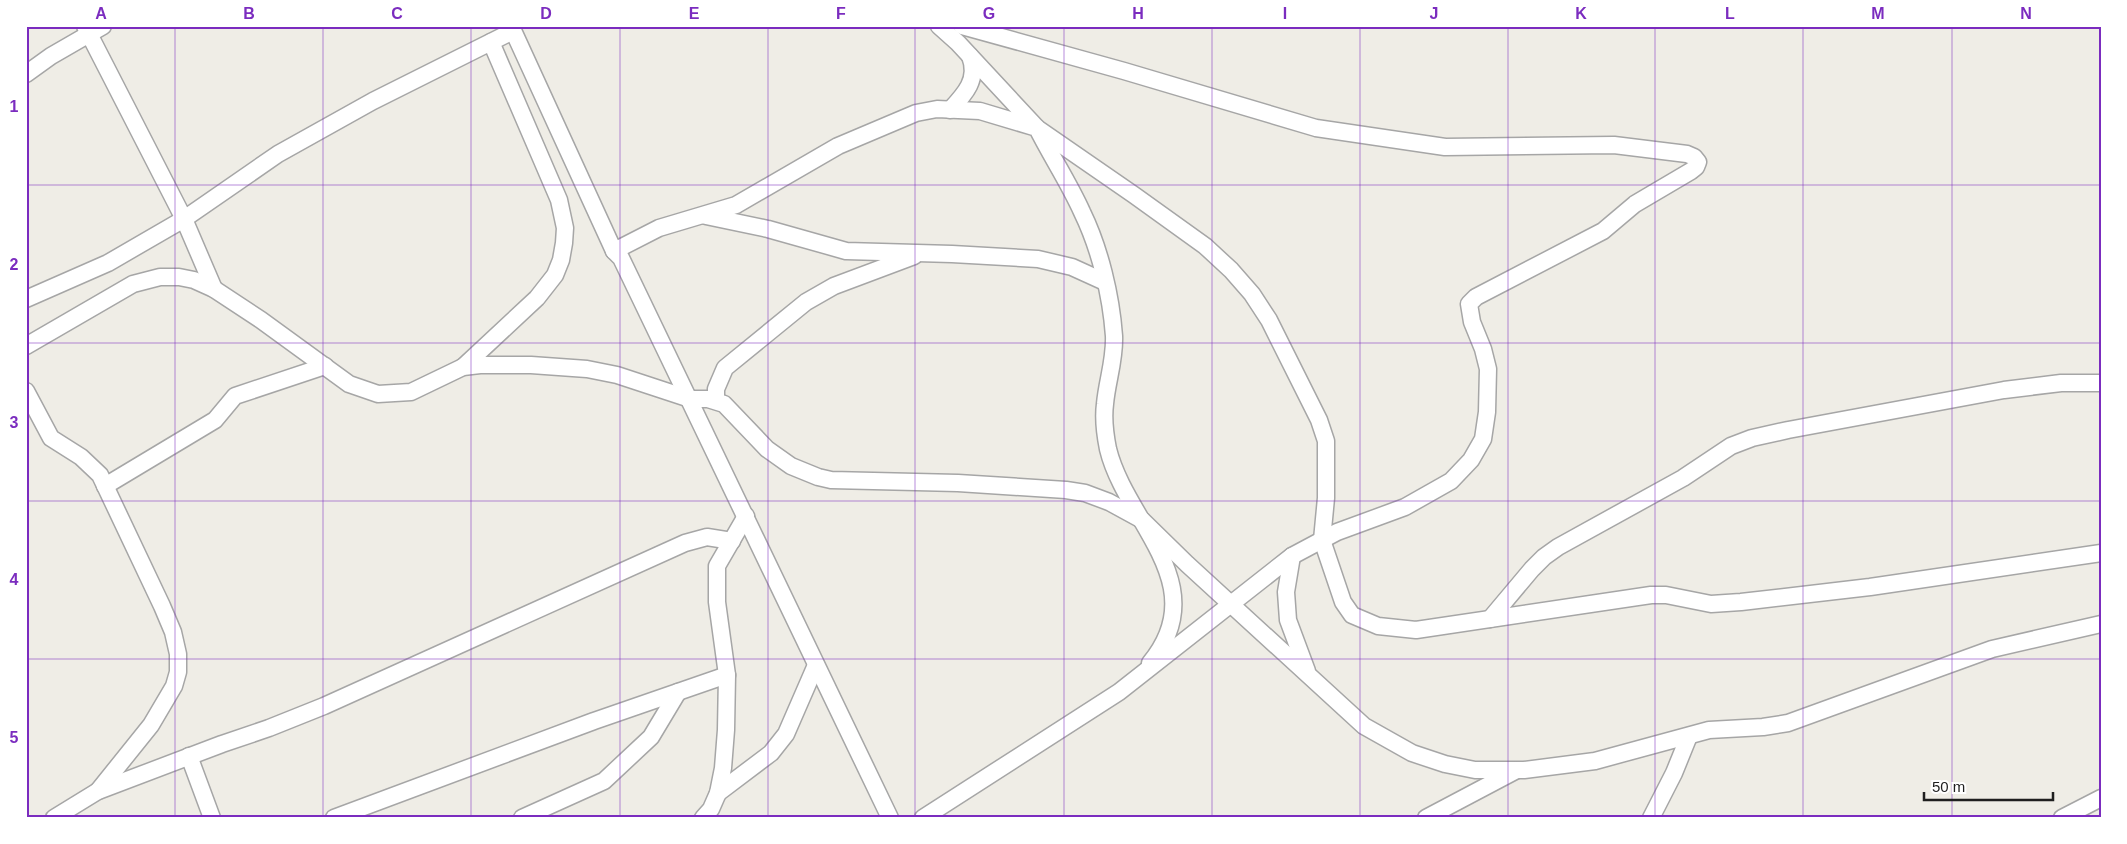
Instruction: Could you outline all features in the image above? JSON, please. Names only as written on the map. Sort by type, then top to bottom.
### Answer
[{"type":"street","points":[[939,26],[970,56],[1037,128],[1205,246],[1231,270],[1252,294],[1269,320],[1319,420],[1326,441],[1326,498],[1322,540],[1342,602],[1352,615],[1378,626],[1416,630],[1651,595],[1711,604],[1741,602],[1870,587],[2101,553]]},
{"type":"street","points":[[923,818],[1138,678],[1292,556],[1337,532],[1405,507],[1451,481],[1470,460],[1482,439],[1488,412],[1488,368],[1484,349],[1470,312],[1469,304],[1476,297],[1603,231],[1635,204],[1696,168],[1698,162],[1694,157],[1687,154],[1614,145],[1445,146],[1316,128],[1124,71],[965,27]]},
{"type":"street","points":[[26,74],[92,29],[184,219],[214,290]]},
{"type":"street","points":[[26,299],[108,263],[184,219],[278,154],[374,101],[491,42],[512,29],[614,251],[621,258],[690,399],[890,818]]},
{"type":"street","points":[[26,346],[81,312],[133,284],[145,280],[179,277],[194,280],[214,290],[261,320],[349,384],[378,394],[412,392],[463,367],[537,298],[555,274],[561,260],[564,243],[563,215],[554,187],[491,42]]},
{"type":"street","points":[[950,110],[966,93],[971,84],[974,68],[970,56]]},
{"type":"street","points":[[614,251],[659,228],[736,205],[838,146],[916,113],[950,110],[980,112],[1037,128],[1082,211],[1095,246],[1105,282],[1114,336],[1114,360],[1105,403],[1104,427],[1109,450],[1116,472],[1164,560],[1171,577],[1174,607],[1164,642],[1155,658],[1138,678]]},
{"type":"street","points":[[704,215],[768,229],[846,251],[1038,259],[1072,267],[1105,282]]},
{"type":"street","points":[[716,400],[716,389],[725,368],[777,328],[806,302],[834,286],[924,253]]},
{"type":"street","points":[[463,367],[531,365],[587,370],[617,375],[690,399],[716,400],[724,404],[766,449],[791,466],[831,480],[948,483],[1066,490],[1097,497],[1142,520],[1364,726],[1412,753],[1445,764],[1475,770],[1518,770],[1595,761],[1709,730],[1763,728],[1788,723],[1992,650],[2101,624]]},
{"type":"street","points":[[105,486],[214,420],[235,396],[325,366]]},
{"type":"street","points":[[1490,619],[1544,557],[1603,521],[1682,478],[1731,446],[1745,440],[1788,430],[2004,390],[2061,383],[2101,383]]},
{"type":"street","points":[[26,391],[51,438],[92,466],[105,486],[173,632],[178,654],[178,672],[174,686],[151,725],[98,791]]},
{"type":"street","points":[[703,818],[711,809],[718,793],[723,768],[726,730],[727,676],[717,602],[716,573],[719,560],[732,542],[746,516]]},
{"type":"street","points":[[54,818],[98,791],[324,706],[685,543],[707,537],[732,542]]},
{"type":"street","points":[[1292,556],[1286,592],[1288,620],[1309,676]]},
{"type":"street","points":[[718,793],[771,753],[786,734],[816,665]]},
{"type":"street","points":[[334,818],[365,812],[594,721],[727,676]]},
{"type":"street","points":[[522,818],[604,781],[651,736],[678,692]]},
{"type":"street","points":[[1651,818],[1674,774],[1689,736]]},
{"type":"street","points":[[189,756],[212,818]]},
{"type":"street","points":[[1426,818],[1518,770]]},
{"type":"street","points":[[2062,818],[2101,798]]}]
